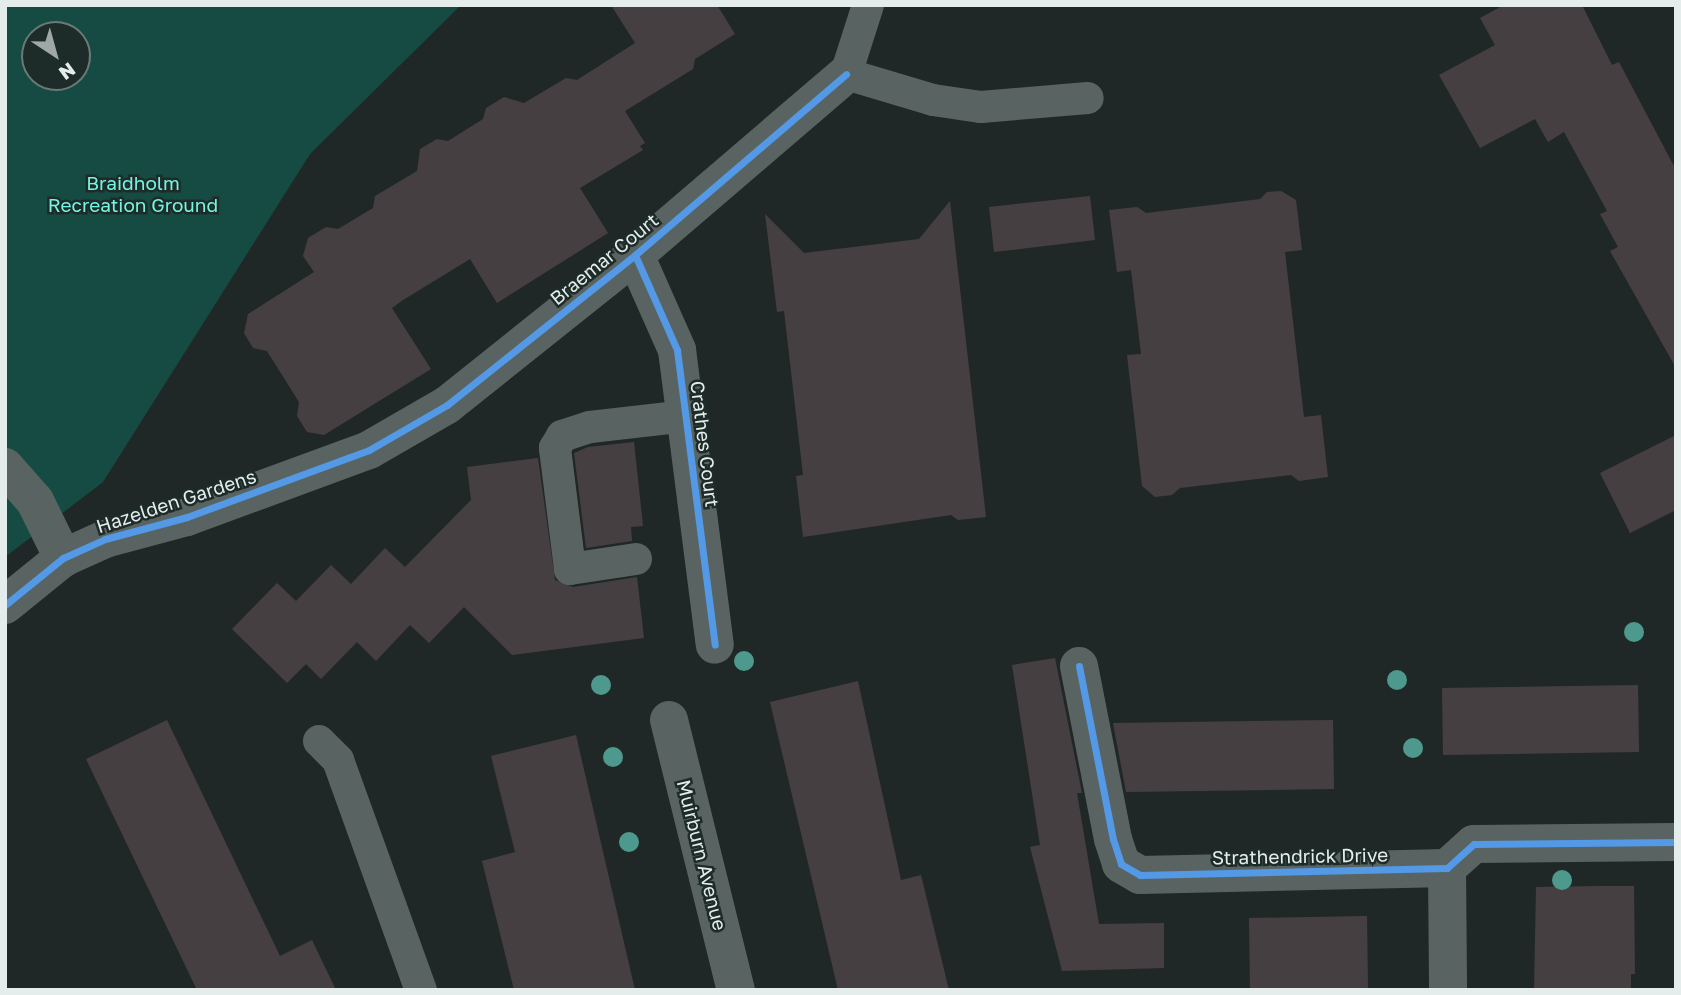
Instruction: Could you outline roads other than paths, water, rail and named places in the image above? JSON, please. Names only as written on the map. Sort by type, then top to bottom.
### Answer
[{"type":"street","name":"Braemar Court","points":[[369,450],[447,405],[635,255],[846,74]]},
{"type":"street","name":"Crathes Court","points":[[635,255],[677,350],[715,645]]},
{"type":"street","name":"Hazelden Gardens","points":[[5,605],[63,558],[105,539],[187,517],[369,450]]},
{"type":"street","points":[[5,467],[35,501],[63,558]]},
{"type":"street","name":"Strathendrick Drive","points":[[1079,666],[1113,839],[1121,864],[1140,875],[1447,868]]},
{"type":"street","name":"Muirburn Avenue","points":[[669,720],[736,990]]},
{"type":"street","points":[[1448,990],[1447,868],[1474,844],[1676,842]]},
{"type":"lane","points":[[868,5],[846,74],[933,100],[981,107],[1088,98]]},
{"type":"lane","points":[[636,559],[570,569],[555,448],[562,436],[590,427],[686,416]]},
{"type":"lane","points":[[319,741],[338,760],[421,990]]},
{"type":"park label","name":"Braidholm Recreation Ground","points":[[133,194]]}]
